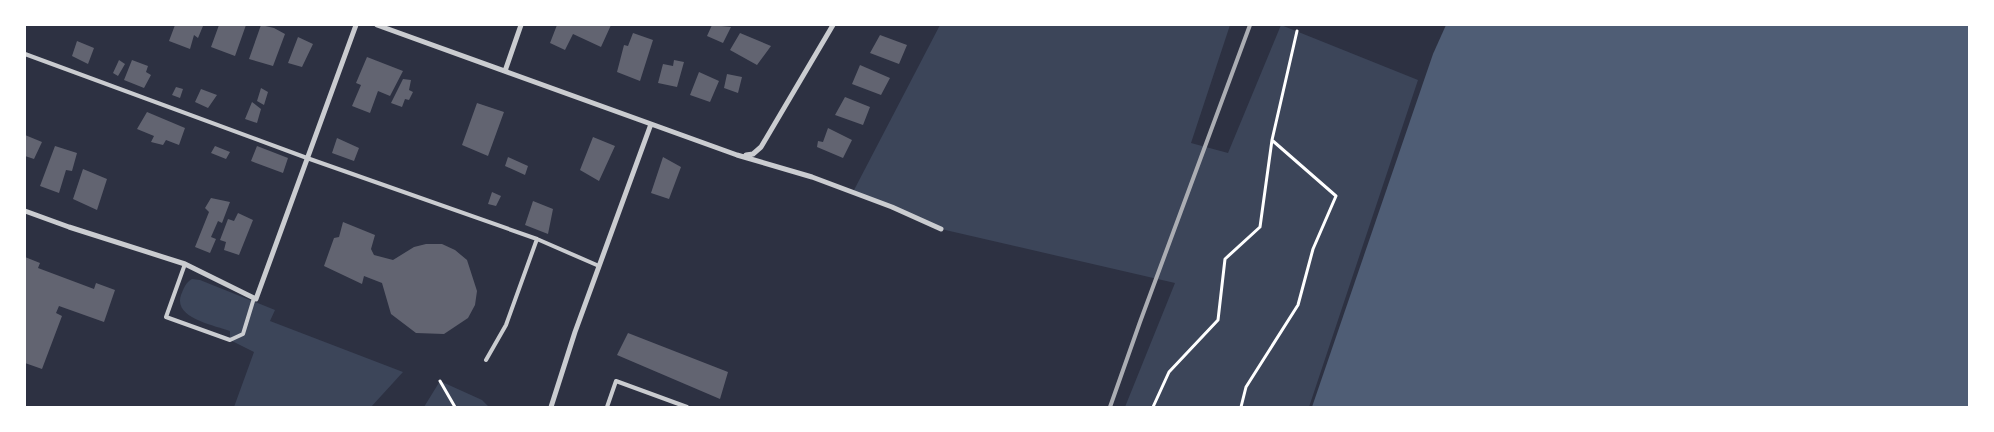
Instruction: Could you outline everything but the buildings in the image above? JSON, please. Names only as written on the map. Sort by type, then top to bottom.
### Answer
[{"type":"street","points":[[25,211],[185,264],[256,298],[356,25]]},
{"type":"street","points":[[377,25],[651,124],[812,177],[892,207],[941,229]]},
{"type":"street","points":[[505,71],[521,25]]},
{"type":"street","points":[[744,156],[752,154],[761,147],[831,26]]},
{"type":"street","points":[[551,407],[599,266],[651,124]]},
{"type":"lane","points":[[25,54],[307,158],[536,239],[599,266]]},
{"type":"lane","points":[[486,360],[506,325],[536,239]]},
{"type":"lane","points":[[185,264],[166,317],[230,340],[243,334],[254,298]]},
{"type":"lane","points":[[607,407],[616,381],[686,407]]},
{"type":"path","points":[[1153,407],[1169,372],[1218,320],[1225,259],[1260,227],[1272,140],[1297,31]]},
{"type":"path","points":[[1241,407],[1246,387],[1298,305],[1314,249],[1336,196],[1272,140]]},
{"type":"path","points":[[440,381],[455,407]]},
{"type":"shaded area","points":[[940,25],[1230,25],[1191,143],[1228,153],[1281,25],[1418,80],[1309,407],[1125,407],[1175,283],[941,229],[853,192]]},
{"type":"shaded area","points":[[1446,25],[1969,25],[1969,407],[1312,407],[1433,54]]},
{"type":"shaded area","points":[[192,279],[200,280],[275,310],[270,321],[403,372],[371,407],[234,407],[254,352],[230,340],[230,331],[196,319],[183,309],[180,303],[181,295],[186,284]]},
{"type":"shaded area","points":[[440,381],[482,400],[489,407],[424,407]]},
{"type":"railway","points":[[1110,407],[1250,25]]}]
